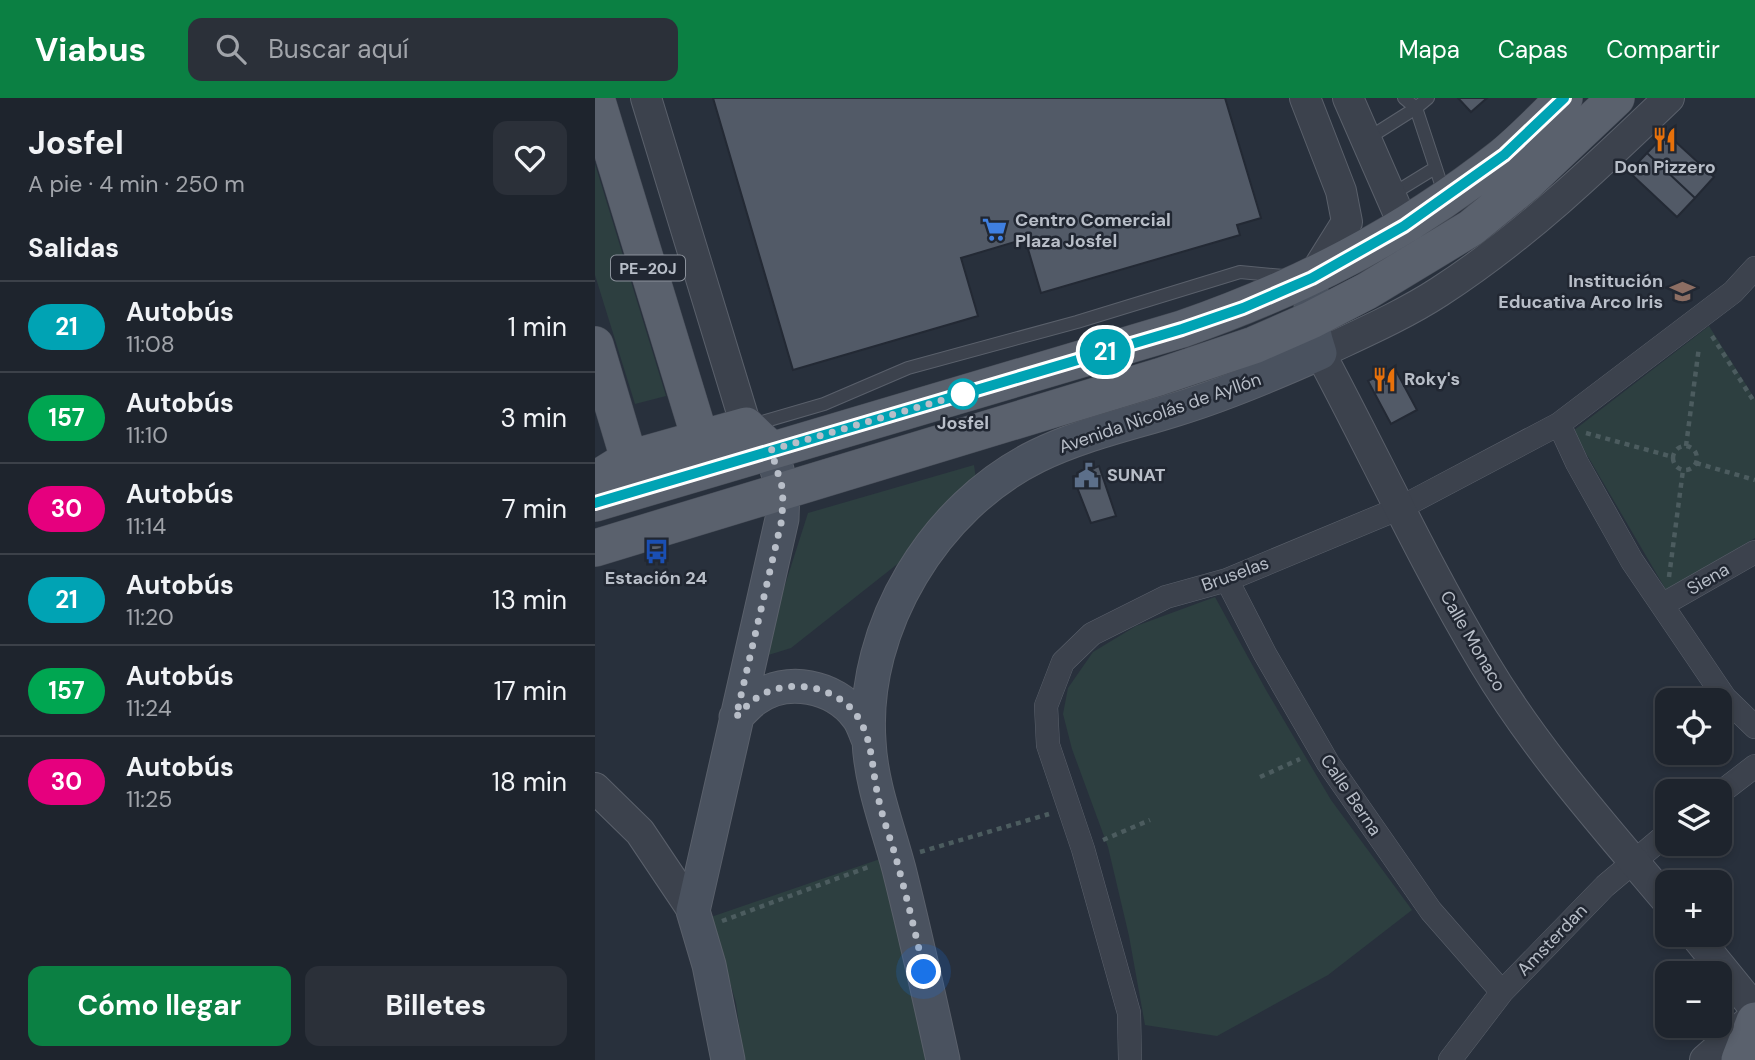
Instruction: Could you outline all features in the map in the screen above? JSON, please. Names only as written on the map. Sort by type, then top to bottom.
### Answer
[{"type":"main road","name":"PE-20J","points":[[596,98],[700,438]]},
{"type":"main road","points":[[595,503],[759,438],[1182,329],[1243,308],[1312,278],[1398,210],[1440,183],[1504,155],[1564,98]]},
{"type":"main road","name":"Avenida Nicolás de Ayllón","points":[[869,741],[870,709],[879,651],[896,602],[934,542],[954,519],[995,482],[1035,457],[1079,438],[1217,396],[1316,337],[1367,291],[1471,228],[1535,175],[1616,98]]},
{"type":"main road","points":[[1312,278],[1310,297],[1316,337]]},
{"type":"main road","name":"Avenida Nicolás de Ayllón","points":[[595,548],[890,460],[1254,345],[1316,337]]},
{"type":"main road","points":[[595,345],[629,459]]},
{"type":"main road","points":[[595,480],[629,459],[700,438],[759,438]]},
{"type":"main road","points":[[728,1060],[709,965],[693,911],[782,519],[783,490],[759,438]]},
{"type":"main road","points":[[736,717],[756,698],[783,687],[811,687],[838,698],[859,717],[869,741],[878,797],[919,950],[943,1060]]},
{"type":"main road","points":[[1740,1060],[1755,1021]]},
{"type":"street","points":[[646,98],[759,438]]},
{"type":"street","points":[[1305,98],[1341,191],[1347,222],[1312,278]]},
{"type":"street","points":[[1347,222],[1398,210],[1348,98]]},
{"type":"street","name":"Avenida Nicolás de Ayllón","points":[[1316,337],[1437,293],[1495,254],[1591,173],[1668,98]]},
{"type":"street","name":"Bruselas","points":[[1130,1060],[1129,1013],[1083,849],[1048,746],[1046,706],[1063,662],[1092,634],[1166,597],[1227,580],[1400,508],[1569,427],[1733,292],[1755,268]]},
{"type":"street","name":"Calle Monaco","points":[[1316,337],[1400,508],[1461,624],[1509,702],[1562,776],[1655,887]]},
{"type":"street","points":[[1569,427],[1577,463],[1632,561],[1665,595],[1725,698],[1755,727]]},
{"type":"street","name":"Siena","points":[[1665,595],[1755,552]]},
{"type":"street","name":"Calle Berna","points":[[1227,580],[1265,654],[1320,750],[1431,911],[1502,992]]},
{"type":"street","points":[[1732,784],[1755,766]]},
{"type":"street","points":[[595,788],[640,832],[693,911]]},
{"type":"street","name":"Amsterdan","points":[[1450,1060],[1502,992],[1605,886],[1655,843]]},
{"type":"street","points":[[1705,947],[1755,1009]]},
{"type":"street","points":[[1705,1060],[1755,1016]]},
{"type":"lane","points":[[1404,98],[1416,108],[1440,183]]},
{"type":"lane","points":[[1367,140],[1428,98]]},
{"type":"path","points":[[1709,331],[1755,403]]},
{"type":"path","points":[[1686,446],[1700,339]]},
{"type":"path","points":[[1569,427],[1673,457]]},
{"type":"path","points":[[1686,446],[1696,453],[1696,463],[1689,470],[1683,470],[1675,466],[1673,457],[1678,448],[1686,446]]},
{"type":"path","points":[[1696,463],[1755,480]]},
{"type":"path","points":[[1665,595],[1683,470]]},
{"type":"path","points":[[1259,777],[1320,750]]},
{"type":"path","points":[[1083,849],[1150,820]]},
{"type":"shaded area","points":[[595,164],[666,396],[635,404],[595,275]]},
{"type":"shaded area","points":[[1709,326],[1755,399],[1755,538],[1666,590],[1573,431]]},
{"type":"shaded area","points":[[974,465],[976,479],[905,558],[791,648],[762,657],[808,513]]},
{"type":"shaded area","points":[[1215,597],[1331,800],[1412,910],[1328,975],[1217,1036],[1145,1025],[1129,936],[1108,847],[1072,749],[1063,714],[1068,688],[1093,652],[1136,626]]},
{"type":"shaded area","points":[[883,858],[928,1060],[744,1060],[736,1003],[711,917]]},
{"type":"building","name":"Centro Comercial Plaza Josfel","points":[[713,98],[1225,98],[1261,218],[1237,225],[1240,235],[1041,293],[1025,239],[961,258],[978,316],[793,370]]},
{"type":"building","points":[[1458,98],[1487,98],[1471,112]]},
{"type":"building","points":[[1666,133],[1714,177],[1695,198],[1647,153]]},
{"type":"building","points":[[1647,153],[1695,198],[1677,217],[1629,172]]},
{"type":"building","points":[[1394,367],[1417,410],[1391,424],[1368,381]]},
{"type":"building","points":[[1099,466],[1116,516],[1091,523],[1073,477]]},
{"type":"bus line","name":"21","points":[[595,503],[1182,329],[1243,308],[1312,278],[1446,199],[1504,155],[1564,98]]},
{"type":"place","name":"Don Pizzero","points":[[1665,140]]},
{"type":"place","name":"Centro Comercial Plaza Josfel","points":[[995,230]]},
{"type":"place","name":"Institución Educativa Arco Iris","points":[[1683,291]]},
{"type":"place","name":"Roky's","points":[[1384,379]]},
{"type":"place","name":"Josfel","points":[[963,394]]},
{"type":"place","name":"SUNAT","points":[[1087,475]]},
{"type":"place","name":"Estación 24","points":[[656,551]]},
{"type":"route","points":[[924,972],[878,797],[869,741],[859,717],[838,698],[811,687],[783,687],[770,692],[756,698],[736,717],[782,519],[783,490],[771,450],[963,394]]}]
